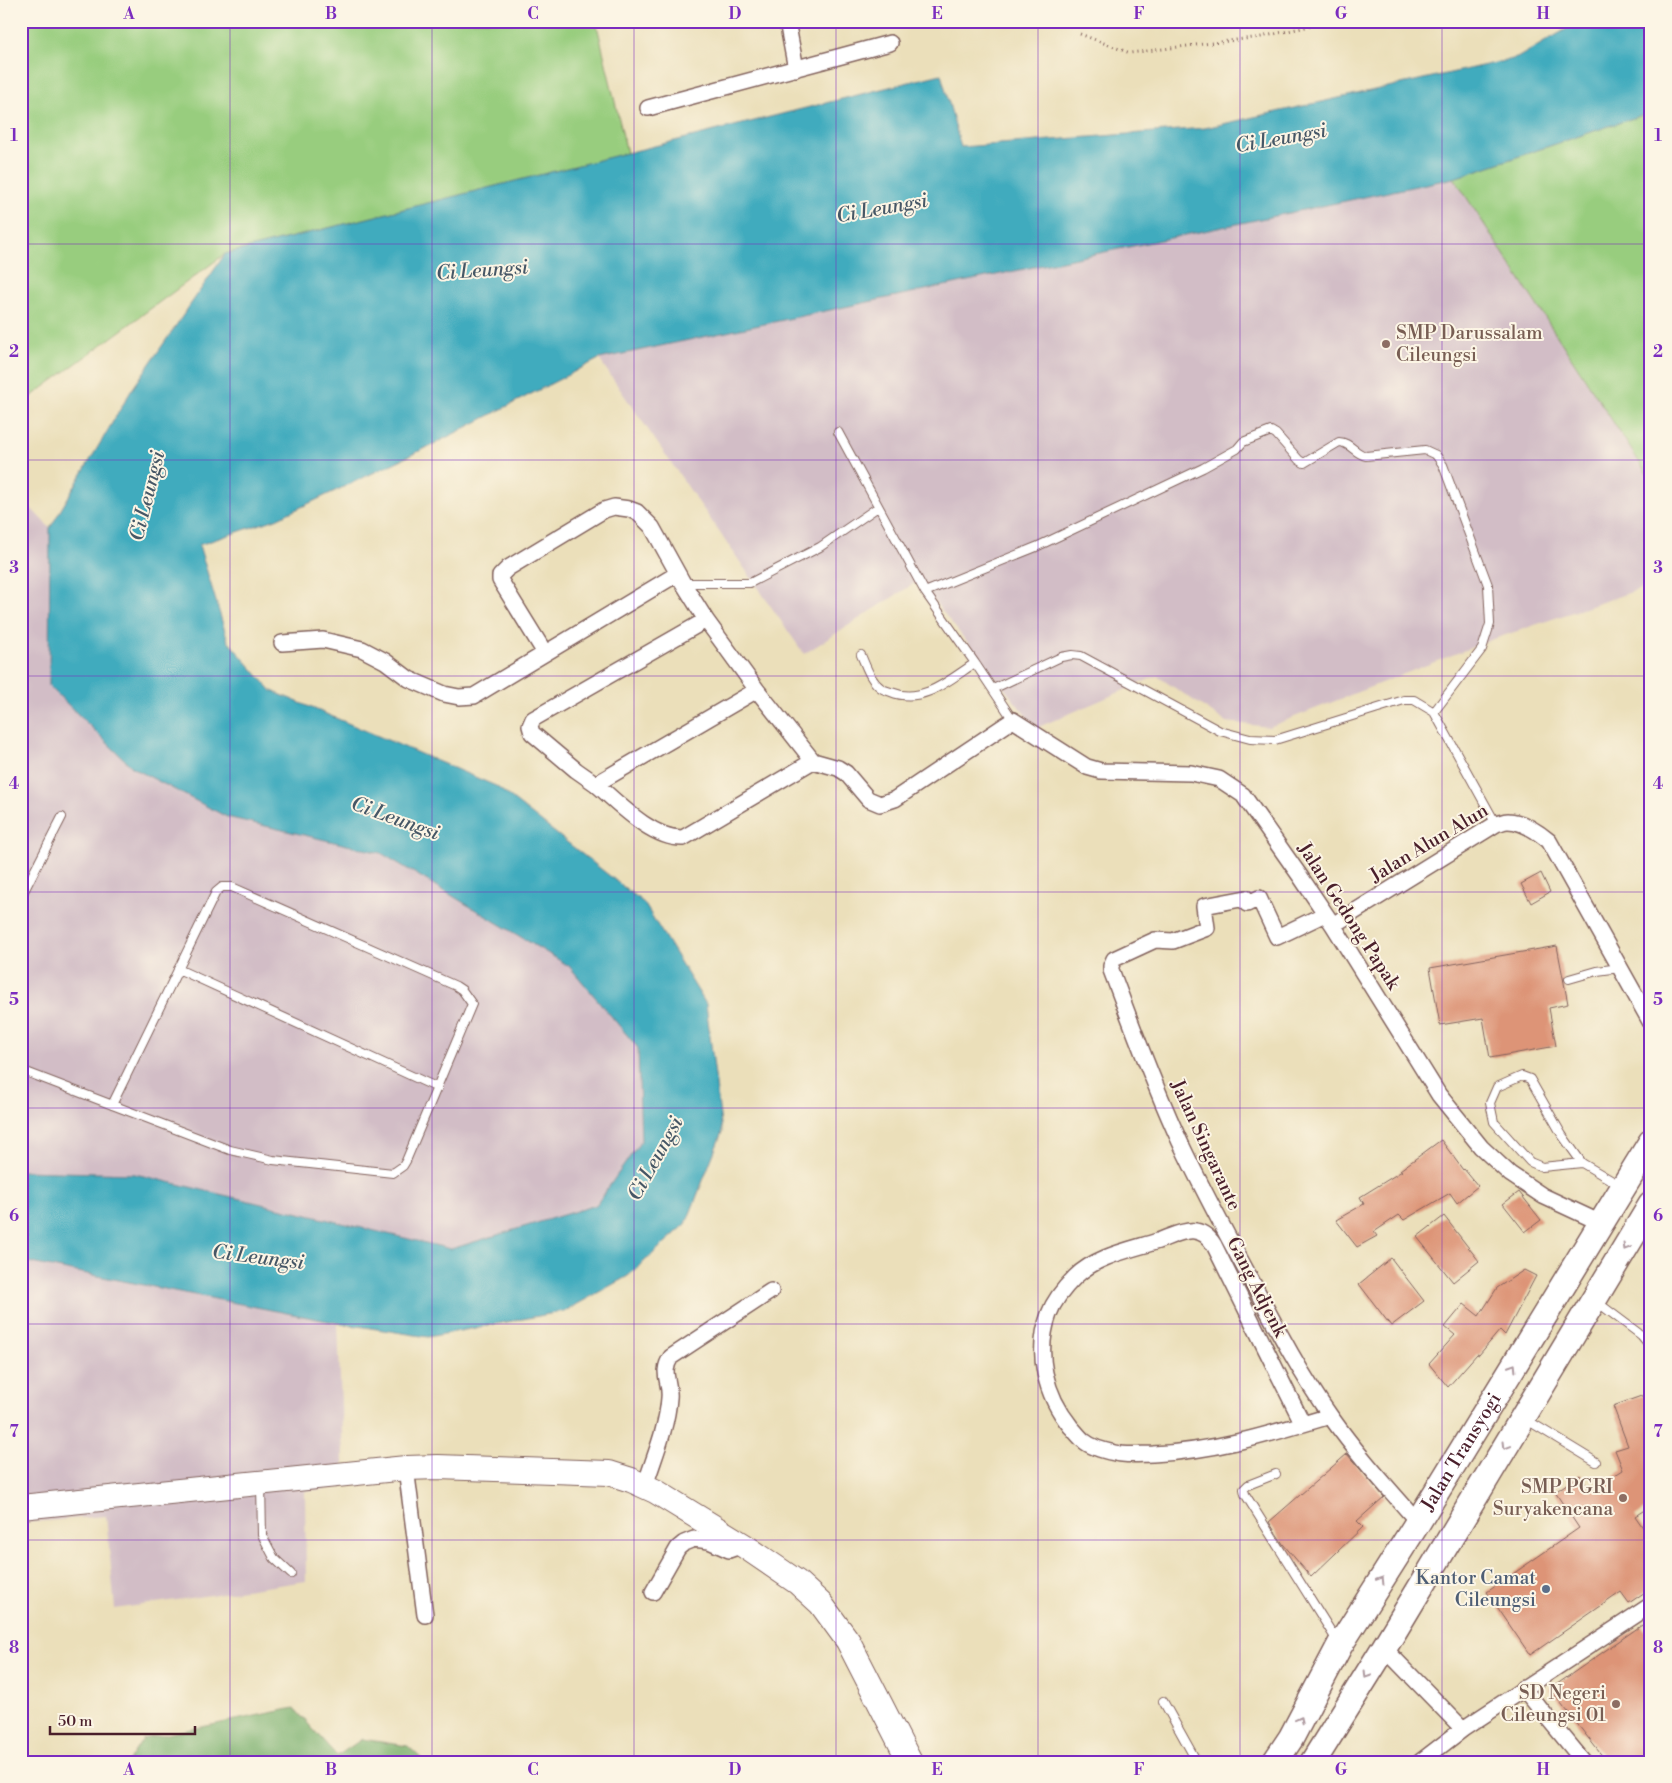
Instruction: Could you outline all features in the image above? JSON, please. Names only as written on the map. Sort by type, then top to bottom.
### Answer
[{"type":"highway","name":"Jalan Transyogi","points":[[1275,1762],[1340,1645],[1418,1522],[1651,1142]]},
{"type":"highway","name":"Jalan Transyogi","points":[[1313,1762],[1384,1648],[1651,1205]]},
{"type":"main road","points":[[21,1507],[406,1468],[438,1467],[608,1473],[645,1486],[743,1545],[797,1582],[821,1604],[848,1641],[910,1762]]},
{"type":"street","points":[[787,21],[796,69]]},
{"type":"street","points":[[648,108],[890,43]]},
{"type":"street","points":[[545,653],[500,580],[500,576],[508,568],[604,510],[614,507],[629,509],[637,512],[652,527],[680,579],[706,620],[757,690],[813,761],[838,768],[846,773],[868,799],[880,804],[895,799],[1013,720]]},
{"type":"street","points":[[282,643],[323,640],[362,649],[385,661],[409,679],[444,694],[459,697],[474,696],[545,653],[680,579]]},
{"type":"street","points":[[706,620],[533,720],[530,726],[532,733],[632,815],[650,828],[673,839],[683,838],[813,761]]},
{"type":"street","points":[[596,784],[757,690]]},
{"type":"street","name":"Jalan Gedong Papak","points":[[1013,720],[1087,767],[1100,771],[1191,773],[1219,779],[1243,796],[1329,919],[1439,1095],[1481,1147],[1510,1174],[1543,1196],[1601,1223]]},
{"type":"street","name":"Jalan Alun Alun","points":[[1154,940],[1173,941],[1206,928],[1204,906],[1246,898],[1247,904],[1259,898],[1277,937],[1329,919],[1496,824],[1508,821],[1537,830],[1549,841],[1651,1023]]},
{"type":"street","name":"Jalan Singarante","points":[[1154,940],[1114,959],[1111,970],[1150,1070],[1200,1182],[1280,1334],[1330,1416],[1371,1469],[1418,1522]]},
{"type":"street","name":"Gang Adjenk","points":[[1303,1424],[1214,1245],[1205,1234],[1199,1231],[1192,1230],[1162,1239],[1091,1264],[1076,1276],[1057,1298],[1049,1313],[1042,1344],[1045,1378],[1061,1413],[1083,1441],[1096,1448],[1117,1454],[1186,1452],[1249,1440],[1303,1424],[1330,1416]]},
{"type":"street","points":[[645,1486],[666,1419],[670,1396],[665,1372],[666,1363],[671,1357],[771,1291]]},
{"type":"street","points":[[406,1468],[425,1615]]},
{"type":"street","points":[[653,1592],[678,1548],[684,1543],[694,1539],[701,1539],[729,1550],[743,1545]]},
{"type":"street","points":[[1420,1762],[1462,1728],[1651,1605]]},
{"type":"street","points":[[1384,1648],[1462,1728]]},
{"type":"street","points":[[1523,1688],[1584,1762]]},
{"type":"lane","points":[[925,592],[1036,547],[1203,468],[1237,450],[1243,442],[1271,431],[1304,463],[1340,442],[1344,442],[1362,456],[1425,450],[1436,455],[1447,474],[1488,585],[1490,624],[1482,649],[1434,712]]},
{"type":"lane","points":[[838,432],[925,592],[975,662],[1013,720]]},
{"type":"lane","points":[[680,579],[750,583],[820,547],[878,507]]},
{"type":"lane","points":[[861,655],[869,674],[880,688],[906,696],[920,695],[934,690],[975,662]]},
{"type":"lane","points":[[993,689],[1062,657],[1081,656],[1220,731],[1250,739],[1275,740],[1404,700],[1414,700],[1434,712],[1496,824]]},
{"type":"lane","points":[[21,897],[62,817]]},
{"type":"lane","points":[[21,1070],[112,1105],[230,1150],[273,1160],[393,1174],[406,1161],[472,1004],[462,990],[456,986],[232,887],[222,886],[216,892],[112,1105]]},
{"type":"lane","points":[[178,968],[438,1088]]},
{"type":"lane","points":[[1569,979],[1597,971],[1620,968]]},
{"type":"lane","points":[[1582,1163],[1542,1167],[1530,1162],[1494,1122],[1490,1103],[1497,1086],[1522,1076],[1530,1079],[1562,1135],[1582,1163],[1623,1187]]},
{"type":"lane","points":[[1594,1300],[1641,1335],[1651,1347]]},
{"type":"lane","points":[[1523,1418],[1596,1462]]},
{"type":"lane","points":[[1276,1474],[1248,1485],[1244,1489],[1244,1494],[1340,1645]]},
{"type":"lane","points":[[260,1482],[262,1535],[274,1558],[291,1574]]},
{"type":"lane","points":[[1163,1701],[1197,1762]]},
{"type":"path","points":[[1080,34],[1130,53],[1261,37],[1333,21]]},
{"type":"shaded area","points":[[1454,178],[1651,480],[1651,566],[1649,586],[1488,641],[1269,727],[1226,722],[1157,676],[1036,728],[918,581],[804,654],[599,359]]},
{"type":"shaded area","points":[[21,498],[50,528],[49,686],[227,817],[381,853],[569,966],[638,1048],[641,1142],[596,1205],[451,1249],[135,1174],[21,1171]]},
{"type":"shaded area","points":[[21,1261],[338,1323],[344,1487],[305,1491],[306,1581],[115,1609],[106,1516],[21,1523]]},
{"type":"green space","points":[[21,21],[596,21],[627,153],[225,254],[21,404]]},
{"type":"green space","points":[[1651,112],[1651,480],[1454,178]]},
{"type":"green space","points":[[294,1708],[337,1756],[362,1739],[408,1746],[425,1762],[128,1762],[143,1739]]},
{"type":"water","name":"Ci Leungsi","points":[[1580,21],[1651,21],[1651,112],[1454,178],[599,359],[432,445],[276,519],[199,545],[228,641],[272,691],[496,786],[644,903],[706,1004],[722,1132],[686,1224],[628,1276],[565,1311],[428,1337],[338,1323],[21,1261],[21,1171],[135,1174],[451,1249],[596,1205],[641,1141],[638,1048],[569,966],[381,853],[227,817],[133,768],[49,686],[50,528],[131,391],[225,254],[941,74],[961,147],[1205,128],[1517,58]]},
{"type":"building","points":[[1541,873],[1550,892],[1531,903],[1521,884]]},
{"type":"building","points":[[1557,946],[1568,1004],[1549,1008],[1556,1046],[1490,1058],[1483,1018],[1440,1025],[1430,968]]},
{"type":"building","points":[[1441,1140],[1463,1170],[1478,1186],[1457,1203],[1450,1193],[1404,1220],[1399,1215],[1374,1232],[1377,1236],[1357,1247],[1336,1220],[1364,1204],[1360,1197],[1402,1171],[1400,1170]]},
{"type":"building","points":[[1519,1192],[1541,1220],[1525,1232],[1503,1204]]},
{"type":"building","points":[[1444,1216],[1479,1261],[1453,1282],[1417,1237]]},
{"type":"building","points":[[1391,1258],[1424,1301],[1391,1326],[1359,1284]]},
{"type":"building","points":[[1524,1270],[1536,1276],[1505,1335],[1500,1330],[1448,1387],[1429,1364],[1455,1335],[1445,1327],[1464,1304],[1479,1316],[1497,1288]]},
{"type":"building","points":[[1647,1394],[1651,1405],[1651,1506],[1635,1516],[1651,1539],[1651,1588],[1629,1603],[1621,1592],[1530,1655],[1487,1592],[1579,1528],[1555,1492],[1580,1475],[1590,1491],[1623,1470],[1615,1450],[1628,1446],[1613,1406]]},
{"type":"building","points":[[1347,1454],[1384,1497],[1357,1521],[1363,1527],[1311,1577],[1283,1544],[1269,1522]]},
{"type":"building","points":[[1642,1625],[1651,1638],[1651,1754],[1639,1762],[1607,1762],[1550,1689]]},
{"type":"place","name":"SMP Darussalam Cileungsi","points":[[1386,344]]},
{"type":"place","name":"SMP PGRI Suryakencana","points":[[1623,1498]]},
{"type":"place","name":"Kantor Camat Cileungsi","points":[[1546,1589]]},
{"type":"place","name":"SD Negeri Cileungsi 01","points":[[1616,1704]]}]
